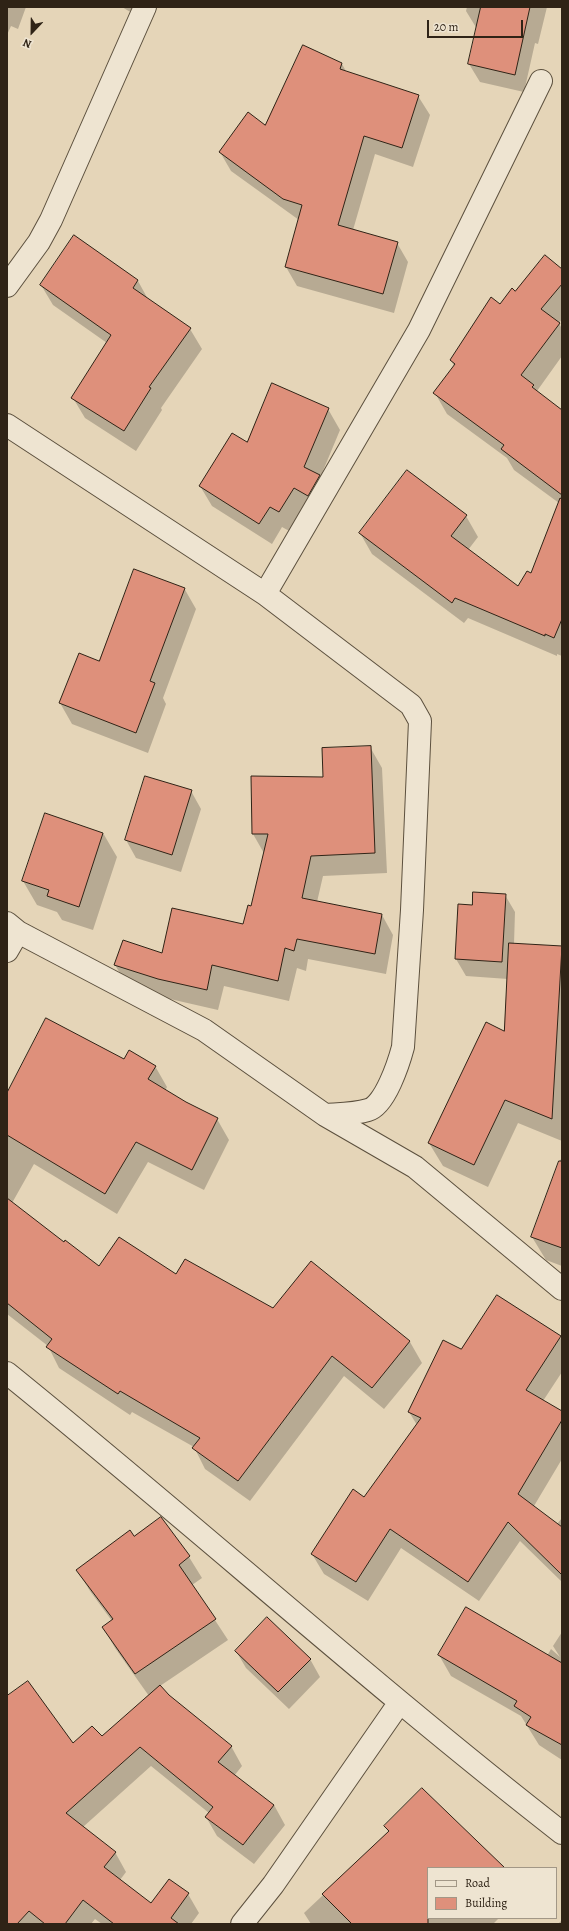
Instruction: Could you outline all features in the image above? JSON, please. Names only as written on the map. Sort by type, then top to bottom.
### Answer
[{"type":"street","points":[[7,286],[39,242],[51,220],[145,7]]},
{"type":"street","points":[[265,594],[420,330],[541,81]]},
{"type":"street","points":[[7,425],[265,594],[411,705],[420,721],[412,910],[403,1047],[398,1068],[383,1098],[370,1110],[325,1115]]},
{"type":"street","points":[[7,951],[13,927],[204,1030],[325,1115],[415,1167],[562,1289]]},
{"type":"street","points":[[7,1373],[104,1451],[400,1702],[562,1833]]},
{"type":"street","points":[[242,1924],[273,1885],[400,1702]]},
{"type":"building","points":[[481,7],[530,7],[515,75],[468,64]]},
{"type":"building","points":[[303,45],[342,63],[340,69],[419,95],[402,148],[364,136],[338,225],[398,242],[383,294],[285,267],[302,205],[283,199],[219,152],[248,112],[265,125]]},
{"type":"building","points":[[74,235],[138,280],[133,288],[191,328],[149,387],[151,388],[124,431],[71,398],[111,335],[40,285]]},
{"type":"building","points":[[545,255],[562,269],[562,284],[541,309],[560,323],[521,375],[534,385],[532,387],[562,410],[562,495],[501,449],[504,445],[433,393],[455,364],[450,360],[491,297],[500,304],[512,288],[515,291]]},
{"type":"building","points":[[272,383],[329,408],[304,467],[320,475],[308,496],[294,488],[279,512],[270,507],[259,524],[199,486],[232,433],[247,442]]},
{"type":"building","points":[[407,470],[467,515],[451,536],[518,586],[527,571],[531,573],[560,498],[562,499],[562,619],[554,638],[545,634],[545,636],[455,598],[452,603],[359,533]]},
{"type":"building","points":[[134,569],[185,588],[150,681],[155,683],[136,733],[59,703],[79,653],[99,661]]},
{"type":"building","points":[[371,746],[375,853],[311,856],[302,898],[382,914],[375,954],[297,939],[294,951],[285,948],[278,981],[212,965],[207,990],[158,979],[114,965],[123,940],[162,953],[172,908],[243,924],[248,905],[251,906],[268,834],[252,834],[251,776],[323,777],[322,748]]},
{"type":"building","points":[[145,776],[192,790],[172,855],[125,840]]},
{"type":"building","points":[[45,813],[103,833],[79,907],[47,896],[49,890],[22,881]]},
{"type":"building","points":[[473,892],[506,894],[502,962],[455,959],[458,904],[472,905]]},
{"type":"building","points":[[509,943],[562,946],[552,1119],[505,1100],[474,1165],[428,1143],[486,1022],[504,1031]]},
{"type":"building","points":[[46,1018],[124,1059],[129,1050],[156,1066],[148,1079],[186,1102],[218,1118],[192,1170],[136,1142],[105,1194],[7,1135],[7,1093]]},
{"type":"building","points":[[559,1161],[562,1161],[562,1248],[531,1237]]},
{"type":"building","points":[[7,1198],[64,1242],[65,1240],[99,1266],[119,1237],[176,1274],[185,1259],[273,1308],[311,1261],[410,1341],[372,1388],[332,1356],[238,1481],[192,1448],[200,1438],[120,1391],[118,1394],[46,1347],[52,1339],[7,1303]]},
{"type":"building","points":[[497,1295],[561,1336],[526,1390],[562,1411],[562,1420],[518,1494],[562,1527],[562,1575],[508,1522],[468,1582],[390,1529],[356,1582],[311,1554],[353,1489],[364,1497],[421,1418],[408,1412],[443,1340],[461,1349]]},
{"type":"building","points":[[161,1517],[190,1556],[179,1565],[216,1619],[135,1674],[102,1627],[113,1619],[76,1570],[130,1530],[134,1536]]},
{"type":"building","points":[[466,1607],[562,1663],[562,1745],[526,1725],[531,1717],[514,1706],[517,1701],[438,1655]]},
{"type":"building","points":[[267,1617],[311,1659],[278,1692],[235,1651]]},
{"type":"building","points":[[28,1681],[73,1743],[92,1726],[102,1736],[160,1685],[169,1695],[232,1746],[218,1762],[274,1805],[243,1845],[205,1817],[213,1807],[140,1747],[66,1813],[116,1852],[104,1867],[151,1903],[169,1879],[189,1893],[171,1918],[179,1924],[114,1924],[83,1900],[65,1924],[45,1924],[29,1911],[17,1924],[7,1924],[7,1696]]},
{"type":"building","points":[[422,1788],[504,1867],[427,1867],[428,1924],[352,1924],[322,1894],[389,1831],[384,1826]]}]
